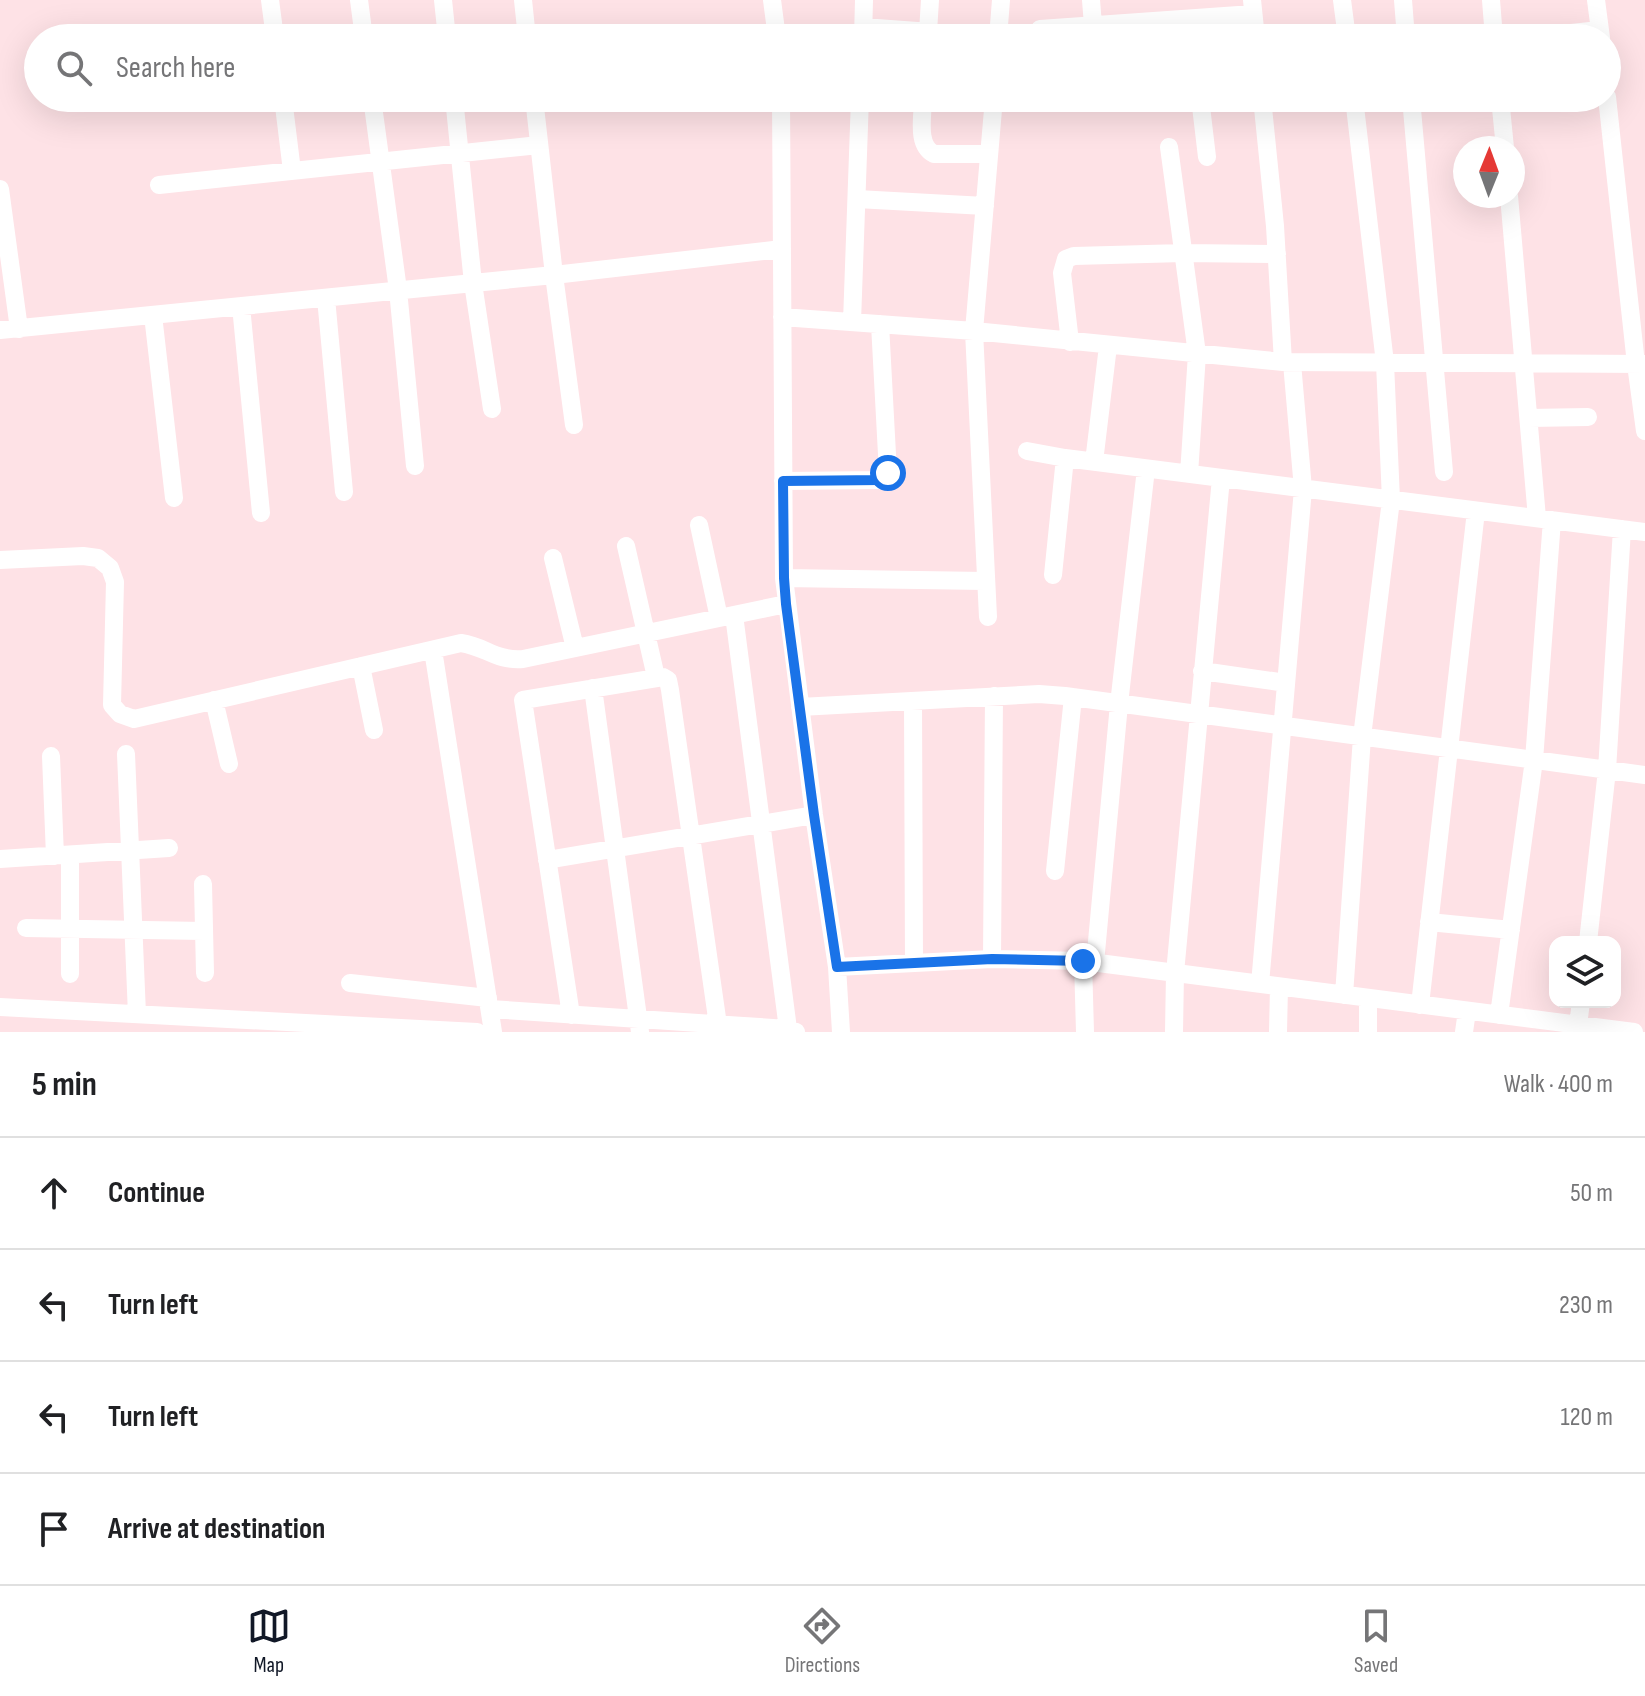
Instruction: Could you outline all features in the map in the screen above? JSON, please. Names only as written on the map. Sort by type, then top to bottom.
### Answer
[{"type":"street","points":[[270,0],[273,24]]},
{"type":"street","points":[[359,0],[362,24]]},
{"type":"street","points":[[443,0],[446,24]]},
{"type":"street","points":[[523,0],[526,24]]},
{"type":"street","points":[[772,0],[775,24]]},
{"type":"street","points":[[863,24],[864,0]]},
{"type":"street","points":[[928,24],[930,0]]},
{"type":"street","points":[[999,24],[1001,0]]},
{"type":"street","points":[[1091,0],[1092,24]]},
{"type":"street","points":[[1342,0],[1345,24]]},
{"type":"street","points":[[1403,0],[1405,24]]},
{"type":"street","points":[[1491,0],[1493,24]]},
{"type":"street","points":[[1596,0],[1599,24]]},
{"type":"street","points":[[1144,24],[1252,7]]},
{"type":"street","points":[[285,112],[292,171]]},
{"type":"street","points":[[374,112],[398,290],[415,466]]},
{"type":"street","points":[[456,112],[473,283],[492,409]]},
{"type":"street","points":[[535,112],[574,425]]},
{"type":"street","points":[[781,112],[784,578],[837,967],[841,1032]]},
{"type":"street","points":[[852,322],[860,112]]},
{"type":"street","points":[[923,112],[926,150],[934,154],[989,154]]},
{"type":"street","points":[[988,617],[974,331],[993,112]]},
{"type":"street","points":[[1202,112],[1207,157]]},
{"type":"street","points":[[1263,112],[1303,489],[1282,726],[1269,985],[1278,1032]]},
{"type":"street","points":[[1344,995],[1362,737],[1391,500],[1385,363],[1356,112]]},
{"type":"street","points":[[1412,112],[1444,472]]},
{"type":"street","points":[[1501,112],[1504,136]]},
{"type":"street","points":[[1609,112],[1640,364],[1645,431]]},
{"type":"street","points":[[159,185],[539,145]]},
{"type":"street","points":[[1169,147],[1197,354],[1189,474]]},
{"type":"street","points":[[0,189],[9,330],[782,249]]},
{"type":"street","points":[[857,199],[985,206]]},
{"type":"street","points":[[1499,1015],[1534,760],[1544,519],[1529,418],[1510,208]]},
{"type":"street","points":[[1070,342],[1062,273],[1066,259],[1074,256],[1183,253],[1277,254]]},
{"type":"street","points":[[326,298],[344,492]]},
{"type":"street","points":[[241,306],[261,513]]},
{"type":"street","points":[[153,315],[174,498]]},
{"type":"street","points":[[782,317],[974,331],[1288,362],[1640,364]]},
{"type":"street","points":[[783,481],[885,478],[888,473],[880,324]]},
{"type":"street","points":[[1094,462],[1108,346]]},
{"type":"street","points":[[1529,418],[1588,417]]},
{"type":"street","points":[[1027,451],[1645,532]]},
{"type":"street","points":[[1053,575],[1065,458]]},
{"type":"street","points":[[1085,1032],[1089,962],[1146,469]]},
{"type":"street","points":[[1174,1032],[1175,973],[1221,478]]},
{"type":"street","points":[[1420,1005],[1476,511]]},
{"type":"street","points":[[350,983],[639,1026],[718,1025],[792,1030],[726,616],[699,525]]},
{"type":"street","points":[[1589,936],[1607,770],[1622,529]]},
{"type":"street","points":[[626,546],[656,677]]},
{"type":"street","points":[[0,560],[83,556],[98,558],[110,568],[115,582],[112,705],[120,714],[134,719],[461,643],[477,646],[507,660],[523,659],[786,604]]},
{"type":"street","points":[[553,558],[575,648]]},
{"type":"street","points":[[784,578],[985,581]]},
{"type":"street","points":[[433,650],[493,1032]]},
{"type":"street","points":[[361,666],[374,730]]},
{"type":"street","points":[[1202,671],[1286,683]]},
{"type":"street","points":[[571,1015],[523,700],[663,677],[668,680],[670,690],[718,1025]]},
{"type":"street","points":[[593,688],[639,1026]]},
{"type":"street","points":[[800,707],[1039,694],[1645,775]]},
{"type":"street","points":[[992,959],[994,696]]},
{"type":"street","points":[[1055,871],[1073,697]]},
{"type":"street","points":[[214,700],[229,764]]},
{"type":"street","points":[[913,701],[914,963]]},
{"type":"street","points":[[126,754],[137,1014]]},
{"type":"street","points":[[51,756],[70,929],[70,974]]},
{"type":"street","points":[[547,860],[814,815]]},
{"type":"street","points":[[0,859],[169,848]]},
{"type":"street","points":[[203,884],[205,973]]},
{"type":"street","points":[[1429,922],[1511,930]]},
{"type":"street","points":[[26,928],[204,931]]},
{"type":"street","points":[[837,967],[992,959],[1089,962],[1499,1015],[1548,1026],[1578,1025],[1632,1032]]},
{"type":"street","points":[[1368,998],[1368,1032]]},
{"type":"street","points":[[0,1007],[477,1032]]},
{"type":"street","points":[[1578,1025],[1580,1008]]},
{"type":"street","points":[[1464,1032],[1467,1011]]},
{"type":"route","points":[[888,473],[881,480],[783,481],[786,604],[837,967],[992,959],[1083,961]]}]
